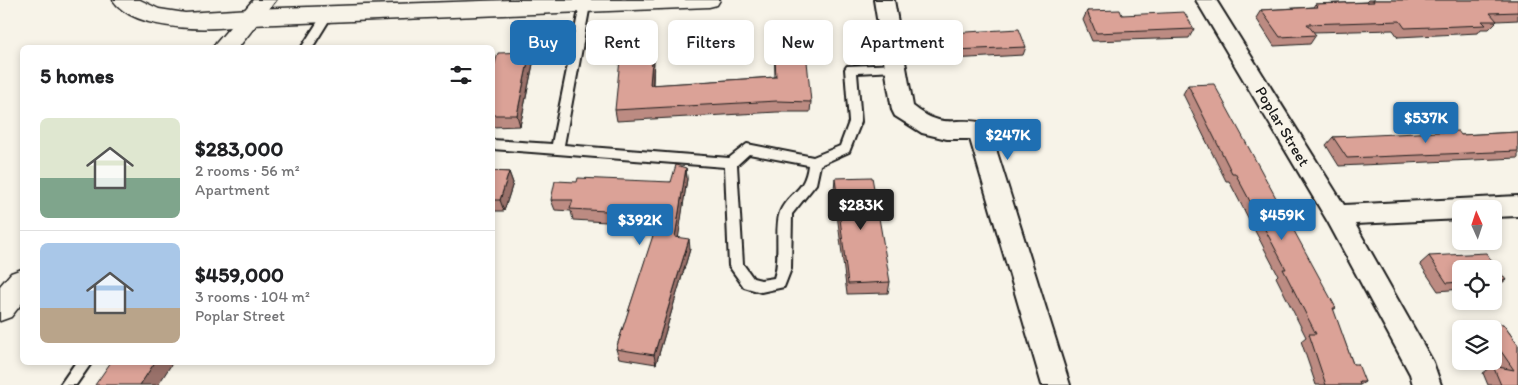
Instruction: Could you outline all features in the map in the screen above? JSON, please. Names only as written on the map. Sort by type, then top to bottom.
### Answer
[{"type":"street","points":[[124,0],[145,13],[173,20],[202,21],[258,9],[328,14],[428,5],[585,5],[709,0]]},
{"type":"street","points":[[884,0],[903,110],[920,125],[946,132],[979,130],[1056,385]]},
{"type":"street","name":"Poplar Street","points":[[1206,0],[1337,215],[1423,371],[1427,385]]},
{"type":"street","points":[[231,45],[258,9]]},
{"type":"street","points":[[1502,207],[1518,206]]},
{"type":"street","points":[[1337,215],[1452,209]]},
{"type":"street","points":[[0,308],[20,284]]},
{"type":"lane","points":[[557,148],[585,5]]},
{"type":"lane","points":[[308,45],[328,14]]},
{"type":"lane","points":[[495,144],[731,163],[747,149],[814,162],[844,149],[848,140],[855,122],[851,69],[894,66]]},
{"type":"lane","points":[[731,163],[736,266],[750,283],[761,286],[779,283],[784,269],[786,213],[812,181],[814,162]]},
{"type":"lane","points":[[67,385],[84,365]]},
{"type":"building","points":[[1373,0],[1518,0],[1518,12],[1490,13],[1497,21],[1482,21],[1486,25],[1405,28],[1400,21],[1307,24],[1316,35],[1280,37],[1261,10],[1318,7],[1315,4],[1374,2]]},
{"type":"building","points":[[1120,10],[1122,15],[1184,12],[1194,29],[1096,33],[1087,11]]},
{"type":"building","points":[[1019,29],[1026,47],[963,50],[963,32]]},
{"type":"building","points":[[498,53],[510,53],[510,65],[527,65],[517,115],[495,115],[495,64]]},
{"type":"building","points":[[619,65],[652,65],[650,85],[776,77],[775,65],[807,65],[811,102],[777,101],[615,110]]},
{"type":"building","points":[[1214,84],[1336,308],[1333,308],[1353,364],[1358,364],[1365,382],[1359,382],[1360,385],[1326,385],[1309,334],[1316,334],[1283,269],[1286,269],[1235,173],[1232,173],[1188,85]]},
{"type":"building","points":[[1458,131],[1461,135],[1518,132],[1518,151],[1347,158],[1333,137]]},
{"type":"building","points":[[676,165],[686,168],[675,237],[689,239],[654,355],[616,349],[660,214],[570,209],[573,200],[551,200],[555,181],[577,182],[578,178],[671,182]]},
{"type":"building","points":[[495,171],[509,172],[500,200],[495,200]]},
{"type":"building","points":[[872,177],[890,282],[848,284],[835,178]]},
{"type":"building","points":[[1486,253],[1491,260],[1452,260],[1452,283],[1447,283],[1429,256]]},
{"type":"building","points":[[1502,324],[1518,345],[1518,385],[1501,385],[1495,370],[1502,370],[1502,368],[1514,370],[1502,353]]},
{"type":"building","points":[[109,365],[153,365],[140,385],[95,385]]}]
